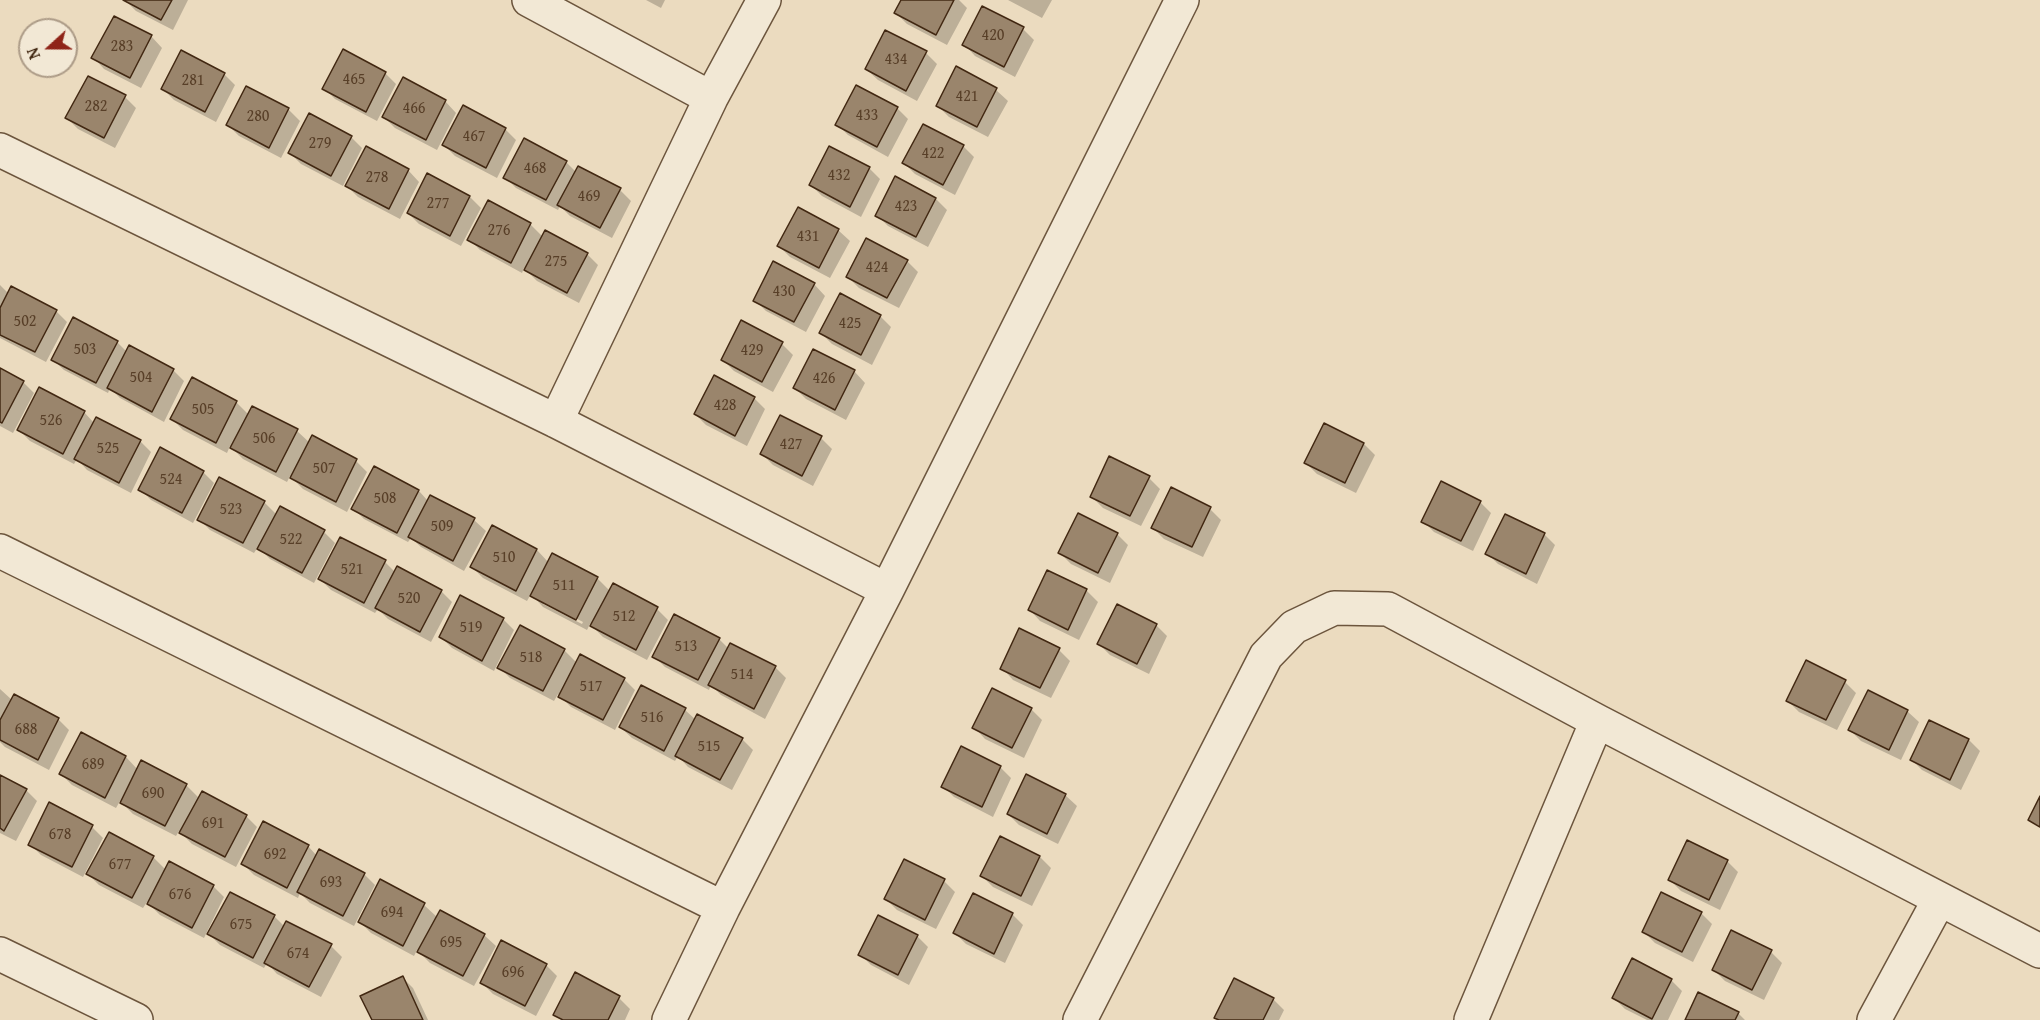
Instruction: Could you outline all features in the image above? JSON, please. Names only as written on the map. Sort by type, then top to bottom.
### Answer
[{"type":"street","points":[[529,0],[711,98]]},
{"type":"street","points":[[556,422],[711,98],[764,0]]},
{"type":"street","points":[[669,1020],[723,908],[887,590],[1182,0]]},
{"type":"street","points":[[0,150],[556,422],[887,590]]},
{"type":"street","points":[[0,550],[723,908]]},
{"type":"street","points":[[1080,1020],[1266,656],[1294,627],[1334,608],[1388,609],[1597,721],[2040,951]]},
{"type":"street","points":[[1471,1020],[1597,721]]},
{"type":"street","points":[[1874,1020],[1939,900]]},
{"type":"street","points":[[0,954],[136,1020]]},
{"type":"building","points":[[123,0],[172,0],[161,20]]},
{"type":"building","points":[[901,0],[954,0],[936,35],[894,13]]},
{"type":"building","points":[[982,6],[1024,27],[1004,67],[962,45]]},
{"type":"building","points":[[114,16],[152,35],[130,78],[91,58]]},
{"type":"building","points":[[885,30],[927,51],[906,91],[865,69]]},
{"type":"building","points":[[343,49],[386,72],[366,112],[322,89]]},
{"type":"building","points":[[181,50],[225,73],[205,112],[161,89]]},
{"type":"building","points":[[956,66],[997,88],[977,127],[936,106]]},
{"type":"building","points":[[88,76],[126,95],[104,138],[65,118]]},
{"type":"building","points":[[403,77],[446,100],[426,140],[382,117]]},
{"type":"building","points":[[856,85],[898,107],[877,147],[835,125]]},
{"type":"building","points":[[246,86],[289,108],[269,148],[226,125]]},
{"type":"building","points":[[463,105],[506,128],[486,168],[442,145]]},
{"type":"building","points":[[309,113],[352,136],[331,176],[288,153]]},
{"type":"building","points":[[923,124],[964,145],[943,185],[902,163]]},
{"type":"building","points":[[524,138],[567,161],[546,200],[503,178]]},
{"type":"building","points":[[366,146],[409,169],[389,209],[345,186]]},
{"type":"building","points":[[829,146],[870,167],[850,207],[809,185]]},
{"type":"building","points":[[578,166],[621,188],[600,228],[557,205]]},
{"type":"building","points":[[427,173],[470,196],[450,236],[407,213]]},
{"type":"building","points":[[895,176],[936,198],[916,237],[875,216]]},
{"type":"building","points":[[488,200],[531,223],[511,263],[467,240]]},
{"type":"building","points":[[798,207],[839,229],[819,268],[777,246]]},
{"type":"building","points":[[545,230],[588,253],[567,293],[524,270]]},
{"type":"building","points":[[866,238],[908,260],[887,298],[846,277]]},
{"type":"building","points":[[773,261],[815,283],[794,322],[753,301]]},
{"type":"building","points":[[11,286],[57,310],[35,352],[0,335],[0,308]]},
{"type":"building","points":[[840,293],[881,315],[861,355],[819,333]]},
{"type":"building","points":[[73,317],[118,341],[96,383],[51,360]]},
{"type":"building","points":[[741,320],[783,342],[762,382],[721,360]]},
{"type":"building","points":[[129,345],[174,369],[152,412],[107,388]]},
{"type":"building","points":[[813,349],[855,370],[835,410],[793,388]]},
{"type":"building","points":[[0,368],[24,381],[2,423],[0,422]]},
{"type":"building","points":[[714,375],[755,397],[735,436],[694,414]]},
{"type":"building","points":[[192,377],[237,401],[216,443],[170,419]]},
{"type":"building","points":[[39,387],[85,411],[63,454],[17,430]]},
{"type":"building","points":[[252,406],[298,429],[276,472],[230,448]]},
{"type":"building","points":[[780,415],[822,436],[802,476],[760,454]]},
{"type":"building","points":[[96,417],[141,440],[119,483],[74,459]]},
{"type":"building","points":[[1324,423],[1364,443],[1345,483],[1304,463]]},
{"type":"building","points":[[312,435],[357,459],[336,502],[290,478]]},
{"type":"building","points":[[160,447],[204,471],[182,513],[138,490]]},
{"type":"building","points":[[1109,456],[1150,476],[1130,516],[1090,497]]},
{"type":"building","points":[[374,466],[419,490],[397,533],[351,509]]},
{"type":"building","points":[[219,477],[265,501],[243,543],[197,520]]},
{"type":"building","points":[[1441,481],[1481,501],[1461,541],[1421,522]]},
{"type":"building","points":[[1171,487],[1211,507],[1192,547],[1151,528]]},
{"type":"building","points":[[430,495],[475,518],[453,561],[408,537]]},
{"type":"building","points":[[280,506],[325,530],[302,573],[257,549]]},
{"type":"building","points":[[1078,513],[1118,533],[1098,573],[1058,553]]},
{"type":"building","points":[[1505,514],[1545,533],[1526,574],[1485,554]]},
{"type":"building","points":[[492,525],[537,549],[516,591],[470,567]]},
{"type":"building","points":[[340,537],[386,560],[364,603],[318,579]]},
{"type":"building","points":[[552,553],[598,577],[576,620],[530,596]]},
{"type":"building","points":[[397,566],[442,590],[420,632],[375,608]]},
{"type":"building","points":[[1047,570],[1087,589],[1068,630],[1028,610]]},
{"type":"building","points":[[613,583],[658,607],[636,650],[590,626]]},
{"type":"building","points":[[460,595],[504,618],[482,661],[439,637]]},
{"type":"building","points":[[1117,604],[1157,624],[1137,664],[1097,644]]},
{"type":"building","points":[[674,614],[720,638],[698,680],[652,657]]},
{"type":"building","points":[[520,625],[565,649],[543,691],[497,668]]},
{"type":"building","points":[[1019,628],[1060,648],[1040,688],[1000,669]]},
{"type":"building","points":[[730,643],[776,666],[754,709],[708,685]]},
{"type":"building","points":[[580,654],[625,678],[603,720],[558,697]]},
{"type":"building","points":[[1806,660],[1846,680],[1826,720],[1786,701]]},
{"type":"building","points":[[641,685],[686,708],[664,751],[619,727]]},
{"type":"building","points":[[992,688],[1032,708],[1012,748],[972,728]]},
{"type":"building","points":[[1868,690],[1908,710],[1889,750],[1848,730]]},
{"type":"building","points":[[14,694],[59,718],[38,760],[0,740],[0,720]]},
{"type":"building","points":[[697,714],[743,738],[720,780],[675,756]]},
{"type":"building","points":[[1929,720],[1969,739],[1950,780],[1910,760]]},
{"type":"building","points":[[81,732],[126,756],[105,798],[59,774]]},
{"type":"building","points":[[961,746],[1001,766],[982,807],[941,787]]},
{"type":"building","points":[[141,760],[187,784],[165,826],[120,803]]},
{"type":"building","points":[[1026,774],[1066,794],[1047,834],[1007,814]]},
{"type":"building","points":[[0,775],[27,789],[4,831],[0,828]]},
{"type":"building","points":[[202,791],[247,815],[225,857],[179,833]]},
{"type":"building","points":[[2040,796],[2040,827],[2028,820]]},
{"type":"building","points":[[49,802],[93,825],[72,867],[28,845]]},
{"type":"building","points":[[263,821],[309,845],[287,888],[241,864]]},
{"type":"building","points":[[109,832],[154,856],[132,898],[86,874]]},
{"type":"building","points":[[1000,836],[1040,856],[1021,896],[980,876]]},
{"type":"building","points":[[1687,840],[1728,860],[1709,900],[1668,880]]},
{"type":"building","points":[[319,849],[365,873],[343,916],[297,892]]},
{"type":"building","points":[[904,859],[945,879],[925,920],[884,899]]},
{"type":"building","points":[[169,861],[214,885],[192,928],[147,904]]},
{"type":"building","points":[[380,879],[425,903],[403,946],[358,922]]},
{"type":"building","points":[[230,892],[275,915],[253,958],[207,934]]},
{"type":"building","points":[[1661,892],[1702,912],[1682,952],[1642,932]]},
{"type":"building","points":[[973,893],[1013,913],[994,954],[953,933]]},
{"type":"building","points":[[440,910],[485,934],[463,976],[417,952]]},
{"type":"building","points":[[878,915],[918,935],[898,975],[858,955]]},
{"type":"building","points":[[286,921],[332,944],[309,987],[264,963]]},
{"type":"building","points":[[1731,930],[1772,950],[1752,990],[1712,970]]},
{"type":"building","points":[[501,940],[547,964],[525,1006],[480,983]]},
{"type":"building","points":[[1632,958],[1672,979],[1652,1019],[1612,998]]},
{"type":"building","points":[[575,972],[620,996],[608,1020],[563,1020],[553,1015]]},
{"type":"building","points":[[403,976],[423,1020],[372,1020],[360,996]]},
{"type":"building","points":[[1234,978],[1274,998],[1263,1020],[1214,1018]]},
{"type":"building","points":[[1698,992],[1739,1012],[1735,1020],[1685,1020]]}]
